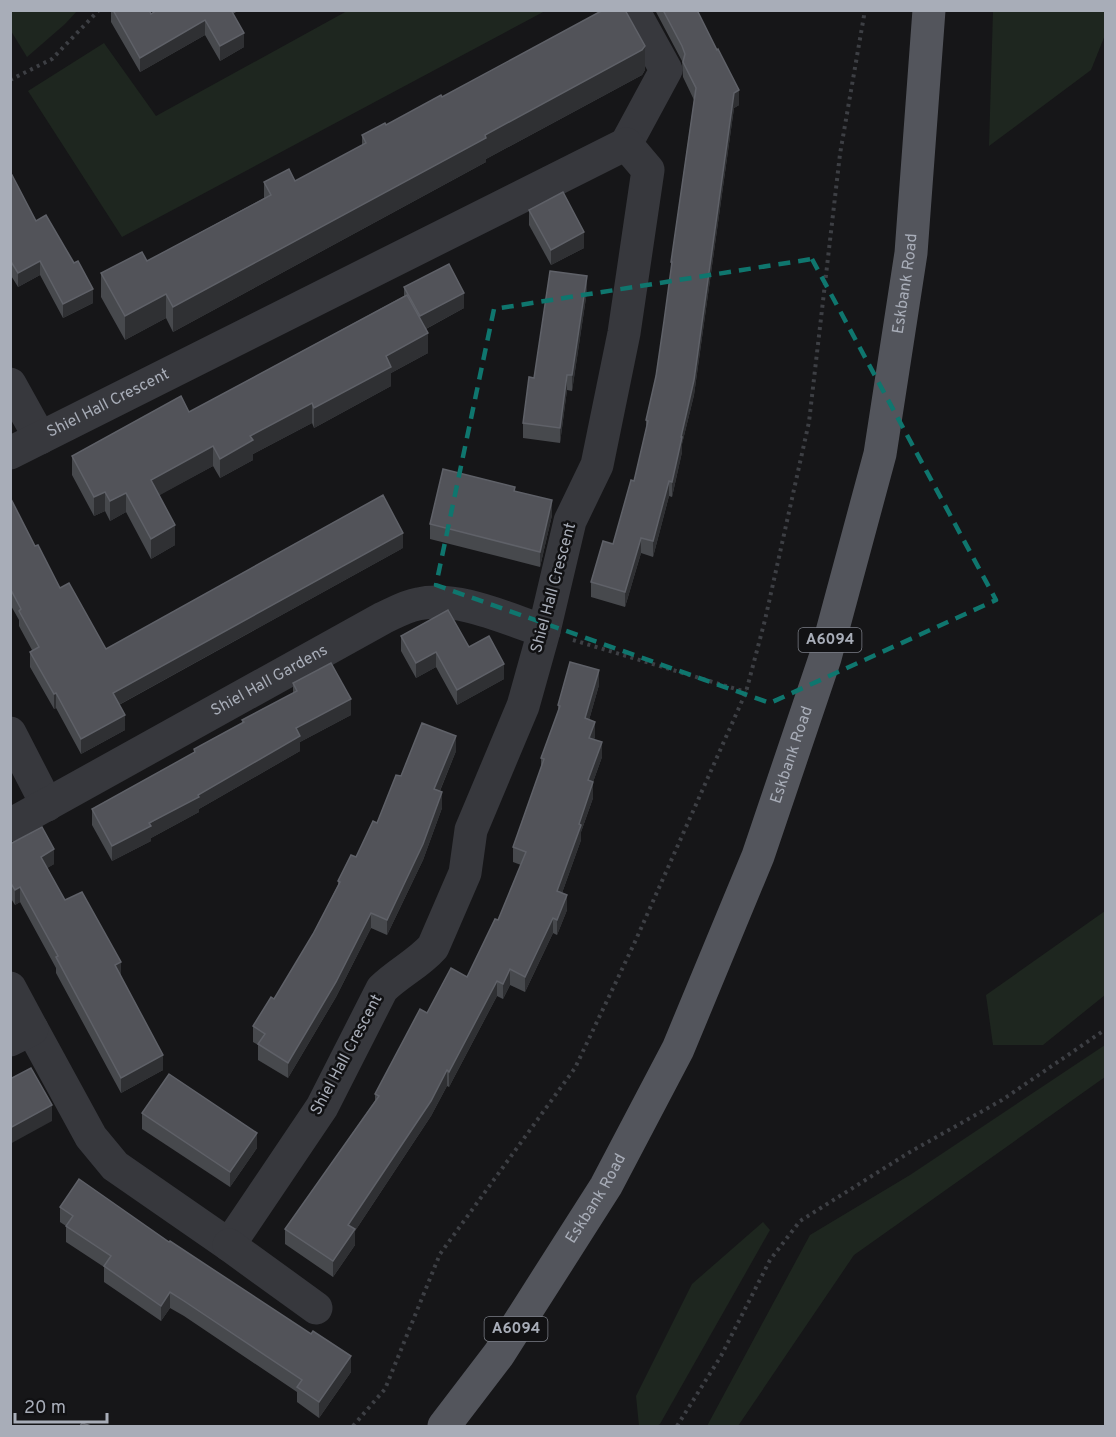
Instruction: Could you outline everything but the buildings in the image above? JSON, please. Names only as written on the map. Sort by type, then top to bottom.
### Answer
[{"type":"main road","name":"Eskbank Road","points":[[444,1426],[499,1354],[606,1186],[678,1049],[758,856],[825,658],[880,454],[911,253],[929,10]]},
{"type":"street","points":[[626,144],[666,70],[633,10]]},
{"type":"street","name":"Shiel Hall Crescent","points":[[10,453],[626,144],[648,170],[624,333],[597,465],[570,521],[544,631],[522,706],[471,830],[465,873],[433,947],[424,957],[392,979],[382,989],[322,1107],[229,1245]]},
{"type":"street","points":[[10,384],[40,438]]},
{"type":"street","name":"Shiel Hall Gardens","points":[[10,825],[383,618],[417,604],[443,602],[469,607],[544,631]]},
{"type":"street","points":[[10,733],[47,805]]},
{"type":"street","points":[[10,988],[21,1035],[91,1137],[115,1166],[316,1308]]},
{"type":"path","points":[[10,80],[52,59],[99,10]]},
{"type":"path","points":[[353,1426],[385,1389],[440,1254],[575,1068],[639,933],[746,692],[765,620],[809,422],[840,154],[865,10]]},
{"type":"path","points":[[544,631],[746,692]]},
{"type":"path","points":[[677,1426],[721,1356],[770,1260],[800,1221],[910,1152],[1002,1100],[1106,1029]]},
{"type":"highlighted area","points":[[812,259],[996,600],[770,703],[436,585],[494,309]]},
{"type":"shaded area","points":[[11,10],[77,11],[27,57],[11,31]]},
{"type":"shaded area","points":[[347,11],[545,11],[122,237],[28,91],[104,43],[156,116]]},
{"type":"shaded area","points":[[993,11],[1105,11],[1105,35],[1091,70],[989,146]]},
{"type":"shaded area","points":[[1105,911],[1105,995],[1043,1045],[993,1045],[986,995]]},
{"type":"shaded area","points":[[1105,1045],[1105,1077],[854,1255],[738,1426],[707,1426],[810,1235],[910,1175]]},
{"type":"shaded area","points":[[763,1222],[770,1230],[660,1424],[639,1426],[636,1396],[692,1284]]}]
